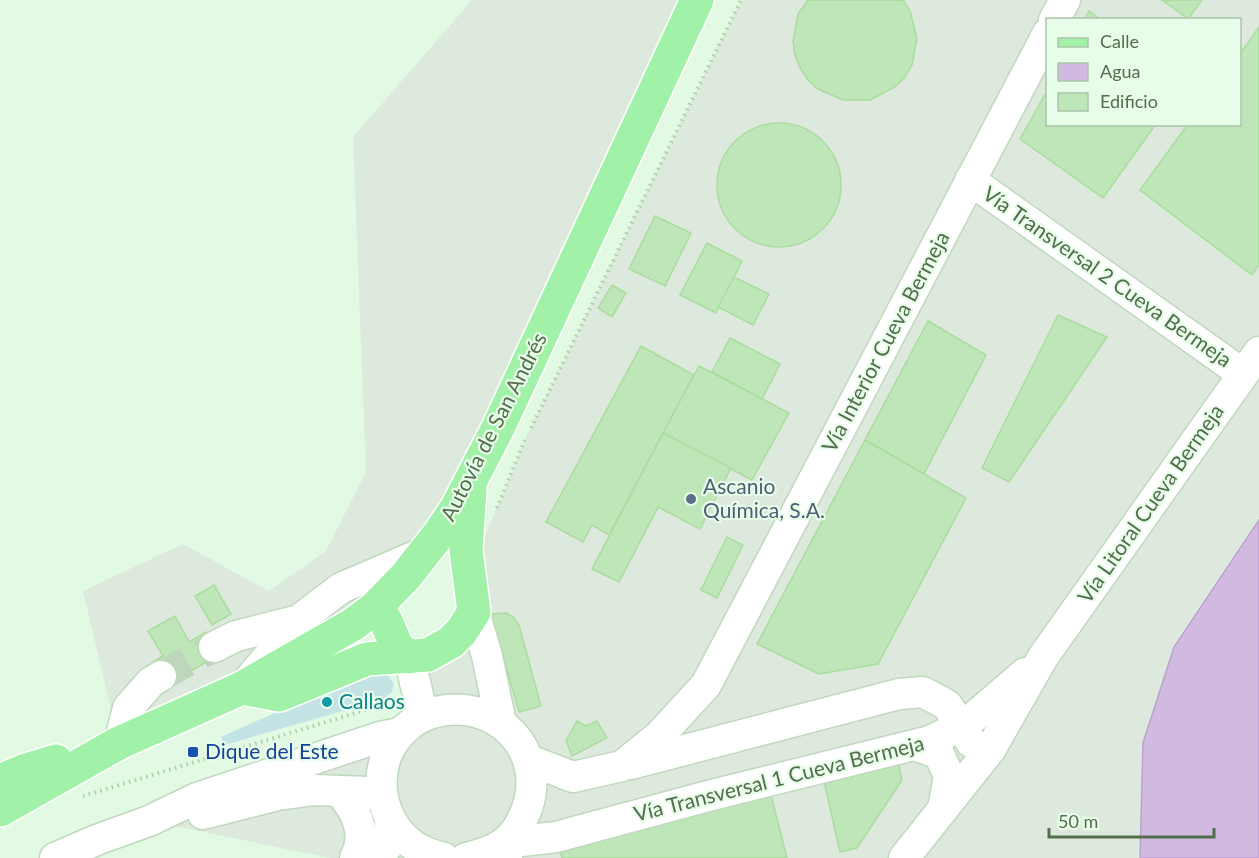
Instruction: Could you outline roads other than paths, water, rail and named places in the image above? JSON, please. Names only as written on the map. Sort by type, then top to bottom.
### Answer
[{"type":"main road","name":"Autovía de San Andrés","points":[[0,810],[119,743],[242,688],[352,625],[375,608],[406,576],[456,509],[498,428],[696,0]]},
{"type":"main road","points":[[242,688],[279,695],[367,659],[428,655],[451,642],[461,632],[474,612],[466,550],[470,483]]},
{"type":"main road","points":[[425,552],[449,570],[463,587],[474,612]]},
{"type":"main road","points":[[375,608],[386,621],[397,647],[409,657]]},
{"type":"main road","name":"Autovía de San Andrés","points":[[0,781],[26,770],[119,743]]},
{"type":"street","points":[[1055,18],[1065,0]]},
{"type":"street","name":"Vía Interior Cueva Bermeja","points":[[529,760],[573,777],[622,766],[659,736],[706,685],[1046,35]]},
{"type":"street","name":"Vía Transversal 2 Cueva Bermeja","points":[[970,180],[1251,363]]},
{"type":"street","name":"Vía Litoral Cueva Bermeja","points":[[1043,657],[1251,363]]},
{"type":"street","points":[[242,688],[299,620],[341,588],[425,552]]},
{"type":"street","points":[[474,612],[487,656],[501,723]]},
{"type":"street","points":[[214,647],[236,636],[299,620]]},
{"type":"street","points":[[379,858],[389,844],[381,775],[388,753],[412,725],[409,657]]},
{"type":"street","points":[[904,858],[990,750],[1043,657]]},
{"type":"street","name":"Vía Transversal 1 Cueva Bermeja","points":[[506,850],[551,847],[712,795],[930,741],[974,717],[1043,657]]},
{"type":"street","points":[[119,743],[128,708],[151,682],[161,676]]},
{"type":"street","points":[[622,766],[899,694],[923,692],[947,705],[971,742],[976,768]]},
{"type":"street","points":[[55,858],[99,838],[149,821],[197,798],[381,737],[443,710],[463,709],[483,713],[501,723],[518,740],[529,760],[532,783],[528,806],[506,850],[466,858]]},
{"type":"street","points":[[915,745],[939,754],[949,776],[942,810]]},
{"type":"street","points":[[149,821],[212,813],[278,795],[314,790],[368,792],[386,809],[404,838],[434,857]]},
{"type":"street","points":[[339,791],[352,806],[360,828],[355,858]]},
{"type":"water","points":[[1259,520],[1259,858],[1140,858],[1143,743],[1174,647]]},
{"type":"tunnel","points":[[161,676],[214,647]]},
{"type":"place","name":"Ascanio Química, S.A.","points":[[691,499]]},
{"type":"place","name":"Callaos","points":[[327,702]]},
{"type":"place","name":"Dique del Este","points":[[193,752]]}]
